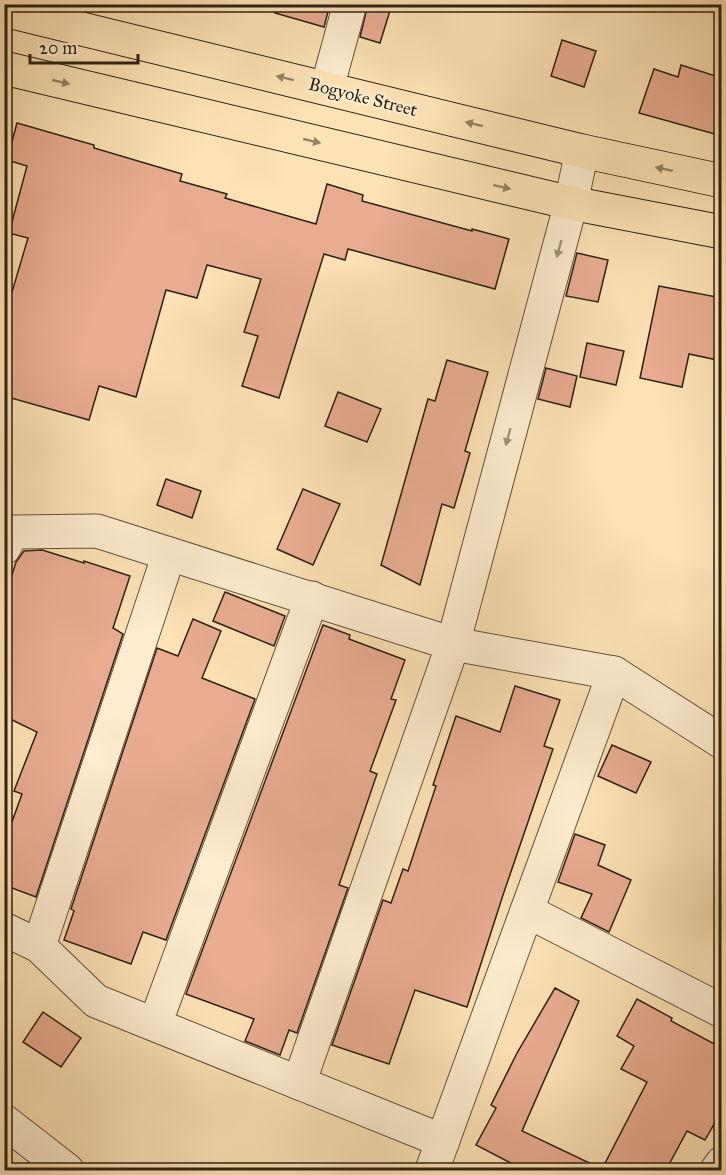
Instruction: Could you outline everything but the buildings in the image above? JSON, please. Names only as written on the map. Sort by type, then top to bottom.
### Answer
[{"type":"main road","name":"Bogyoke Street","points":[[4,10],[582,151],[722,181]]},
{"type":"main road","points":[[4,68],[571,203],[722,232]]},
{"type":"street","points":[[327,88],[350,4]]},
{"type":"street","points":[[299,1083],[453,644],[571,203],[582,151]]},
{"type":"street","points":[[4,548],[13,532],[97,531],[453,644],[614,673],[722,742]]},
{"type":"street","points":[[39,946],[169,554]]},
{"type":"street","points":[[155,1024],[312,598]]},
{"type":"street","points":[[4,929],[39,946],[96,1001],[299,1083],[437,1156],[614,673]]},
{"type":"street","points":[[527,911],[722,1011]]},
{"type":"street","points":[[4,1121],[67,1170]]},
{"type":"street","points":[[717,1170],[722,1163]]}]
